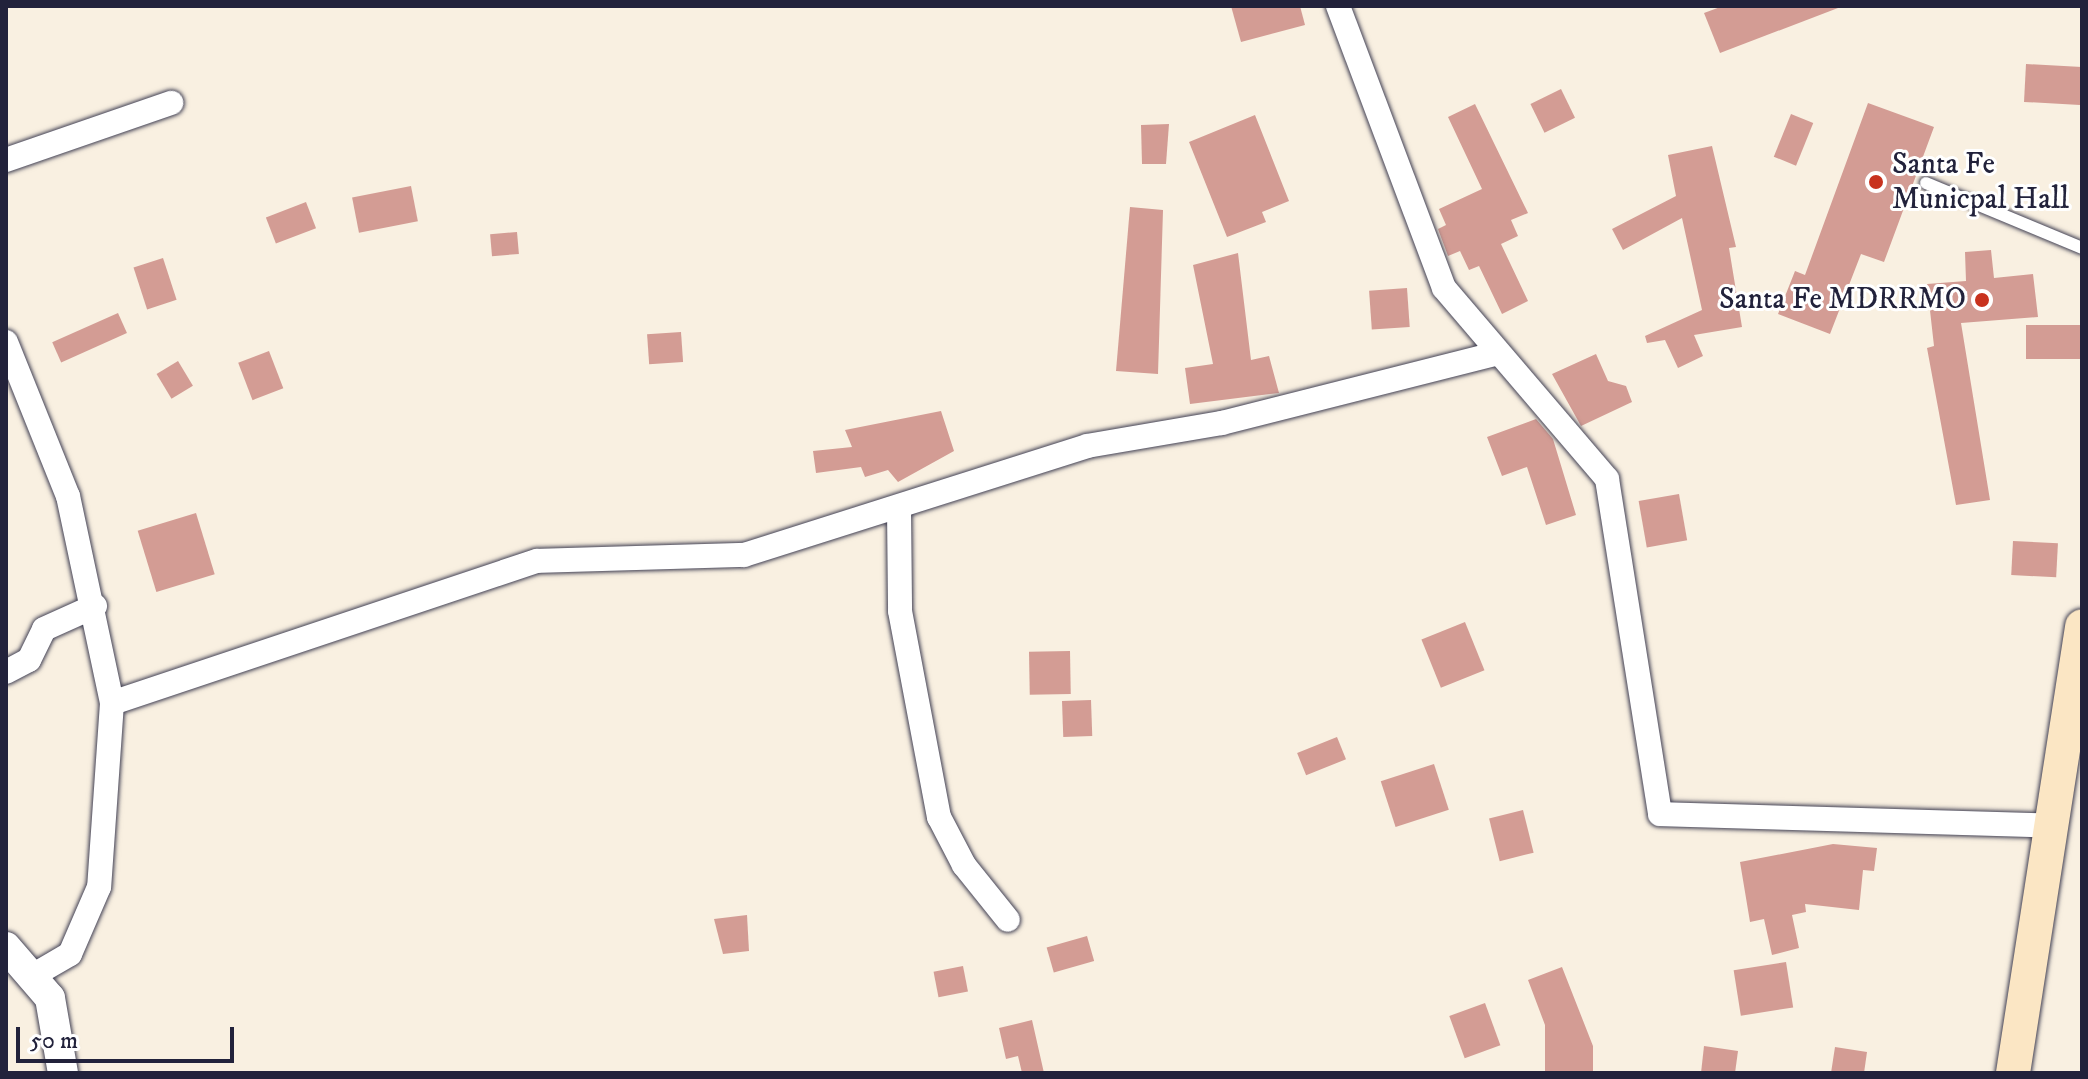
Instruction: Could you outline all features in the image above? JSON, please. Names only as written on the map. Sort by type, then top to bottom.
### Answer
[{"type":"main road","points":[[2013,1073],[2082,626]]},
{"type":"street","points":[[1338,6],[1444,288],[1495,354],[1607,479],[1660,814],[2053,826]]},
{"type":"street","points":[[6,160],[171,103]]},
{"type":"street","points":[[6,342],[68,496],[95,606],[112,703],[99,887],[70,954],[32,976]]},
{"type":"street","points":[[112,703],[537,561],[744,555],[899,509],[1087,446],[1222,423],[1495,354]]},
{"type":"street","points":[[899,509],[900,611],[939,817],[964,865],[1008,920]]},
{"type":"street","points":[[6,672],[29,660],[44,629],[95,606]]},
{"type":"street","points":[[6,947],[50,998],[63,1073]]},
{"type":"lane","points":[[1926,183],[2082,248]]},
{"type":"building","points":[[1231,6],[1300,6],[1305,25],[1241,42]]},
{"type":"building","points":[[1723,6],[1838,8],[1720,53],[1704,13]]},
{"type":"building","points":[[2026,64],[2082,67],[2080,105],[2024,102]]},
{"type":"building","points":[[1561,89],[1575,118],[1544,133],[1530,104]]},
{"type":"building","name":"Santa Fe Municpal Hall","points":[[1868,103],[1934,127],[1884,262],[1861,254],[1830,334],[1778,314],[1795,271],[1805,275]]},
{"type":"building","points":[[1475,104],[1528,213],[1511,220],[1518,236],[1501,244],[1528,301],[1502,314],[1479,266],[1469,270],[1460,251],[1448,256],[1438,229],[1446,225],[1439,209],[1482,189],[1448,117]]},
{"type":"building","points":[[1791,114],[1813,123],[1796,166],[1774,157]]},
{"type":"building","points":[[1255,115],[1289,201],[1262,212],[1266,222],[1227,237],[1189,142]]},
{"type":"building","points":[[1169,124],[1166,164],[1142,164],[1141,125]]},
{"type":"building","points":[[1712,146],[1736,247],[1729,248],[1742,327],[1694,335],[1703,356],[1678,368],[1665,340],[1647,343],[1645,336],[1702,310],[1682,218],[1623,250],[1612,229],[1676,196],[1668,155]]},
{"type":"building","points":[[411,186],[418,221],[359,233],[352,197]]},
{"type":"building","points":[[306,202],[316,228],[276,244],[266,217]]},
{"type":"building","points":[[1130,207],[1163,210],[1158,374],[1116,371]]},
{"type":"building","points":[[517,232],[519,254],[492,256],[490,234]]},
{"type":"building","points":[[1991,250],[1994,278],[2033,274],[2038,317],[1961,323],[1990,500],[1956,505],[1927,348],[1934,346],[1927,284],[1966,281],[1965,252]]},
{"type":"building","points":[[1238,253],[1251,360],[1269,356],[1279,393],[1190,404],[1185,368],[1213,364],[1193,265]]},
{"type":"building","points":[[163,258],[177,300],[147,309],[134,268]]},
{"type":"building","points":[[1407,288],[1410,327],[1372,330],[1369,291]]},
{"type":"building","points":[[118,313],[127,333],[61,362],[52,342]]},
{"type":"building","points":[[2026,325],[2082,325],[2082,359],[2026,359]]},
{"type":"building","points":[[681,332],[683,362],[649,364],[647,334]]},
{"type":"building","points":[[269,351],[283,388],[253,400],[238,363]]},
{"type":"building","points":[[1596,354],[1608,381],[1626,386],[1632,402],[1581,426],[1552,374]]},
{"type":"building","points":[[178,361],[193,386],[172,399],[157,374]]},
{"type":"building","points":[[941,411],[954,451],[898,482],[888,470],[865,477],[861,467],[816,473],[813,451],[852,447],[845,430]]},
{"type":"building","points":[[1536,419],[1553,439],[1576,515],[1546,525],[1527,467],[1502,476],[1487,437]]},
{"type":"building","points":[[1679,494],[1687,540],[1647,547],[1639,501]]},
{"type":"building","points":[[196,513],[215,574],[156,592],[138,531]]},
{"type":"building","points":[[2013,541],[2058,543],[2056,577],[2011,575]]},
{"type":"building","points":[[1465,622],[1484,670],[1441,688],[1421,640]]},
{"type":"building","points":[[1070,651],[1071,694],[1030,695],[1029,652]]},
{"type":"building","points":[[1091,700],[1092,736],[1063,737],[1062,701]]},
{"type":"building","points":[[1337,737],[1346,759],[1306,775],[1297,753]]},
{"type":"building","points":[[1434,764],[1449,810],[1396,827],[1381,781]]},
{"type":"building","points":[[1523,810],[1534,853],[1500,861],[1489,818]]},
{"type":"building","points":[[1833,844],[1877,848],[1874,871],[1863,870],[1859,910],[1805,904],[1806,912],[1792,915],[1799,948],[1772,955],[1764,919],[1750,922],[1740,862]]},
{"type":"building","points":[[747,915],[749,951],[723,954],[714,919]]},
{"type":"building","points":[[1087,936],[1094,961],[1054,973],[1047,948]]},
{"type":"building","points":[[1786,962],[1793,1007],[1741,1016],[1734,970]]},
{"type":"building","points":[[963,966],[968,992],[939,997],[934,972]]},
{"type":"building","points":[[1562,967],[1593,1046],[1593,1073],[1545,1073],[1545,1025],[1528,980]]},
{"type":"building","points":[[1485,1003],[1500,1045],[1465,1058],[1449,1016]]},
{"type":"building","points":[[1032,1020],[1044,1073],[1022,1073],[1018,1056],[1006,1059],[999,1028]]},
{"type":"building","points":[[1704,1046],[1738,1051],[1735,1073],[1701,1073]]},
{"type":"building","points":[[1835,1047],[1867,1052],[1864,1073],[1831,1073]]},
{"type":"place","name":"Santa Fe Municpal Hall","points":[[1876,182]]},
{"type":"place","name":"Santa Fe MDRRMO","points":[[1982,300]]}]
